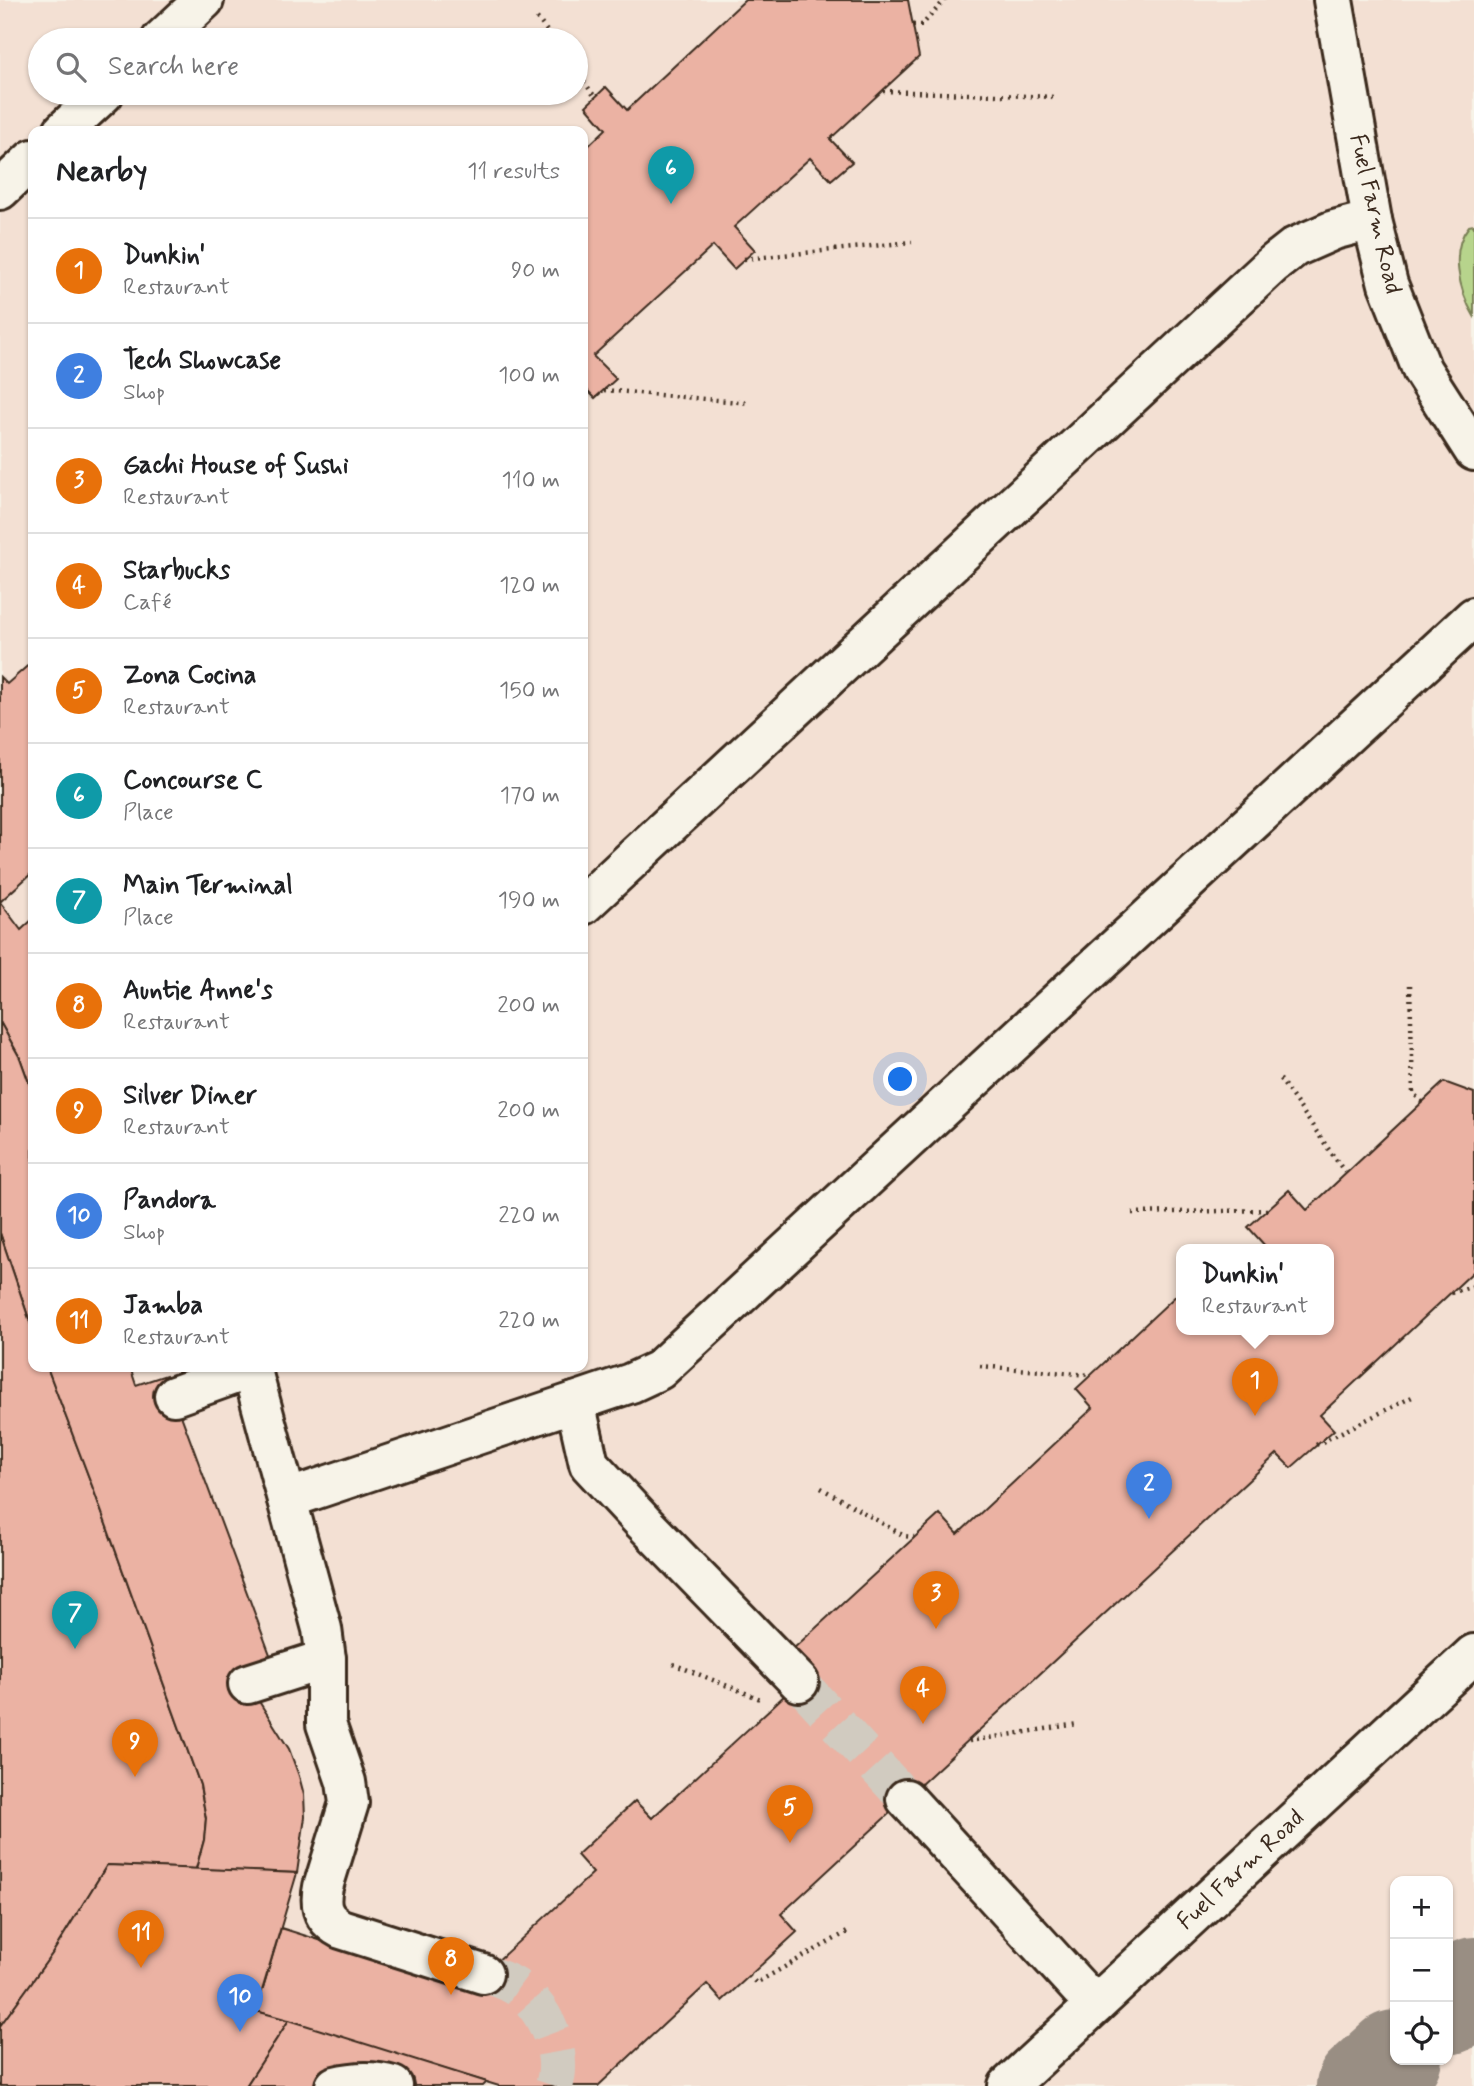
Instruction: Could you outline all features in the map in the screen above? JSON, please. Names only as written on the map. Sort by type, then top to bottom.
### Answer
[{"type":"lane","points":[[174,28],[204,0]]},
{"type":"lane","name":"Fuel Farm Road","points":[[1334,0],[1372,220],[1388,284],[1412,348],[1435,392],[1474,451]]},
{"type":"lane","points":[[68,126],[91,105]]},
{"type":"lane","points":[[0,190],[28,164]]},
{"type":"lane","points":[[588,900],[1272,265],[1295,247],[1334,230],[1372,220]]},
{"type":"lane","points":[[287,1499],[646,1378],[671,1361],[1474,617]]},
{"type":"lane","points":[[174,1396],[238,1372]]},
{"type":"lane","points":[[252,1372],[322,1629],[326,1659],[326,1724],[346,1782],[349,1803],[323,1887],[323,1914],[327,1920],[341,1928],[483,1974]]},
{"type":"lane","points":[[575,1402],[589,1464],[642,1522],[787,1693]]},
{"type":"lane","name":"Fuel Farm Road","points":[[1007,2086],[1474,1654]]},
{"type":"lane","points":[[248,1684],[326,1659]]},
{"type":"lane","points":[[906,1799],[1095,2005]]},
{"type":"lane","points":[[335,2086],[372,2081],[393,2086]]},
{"type":"path","points":[[913,25],[922,25],[944,0]]},
{"type":"path","points":[[537,18],[545,28]]},
{"type":"path","points":[[588,87],[595,97]]},
{"type":"path","points":[[883,91],[1056,97]]},
{"type":"path","points":[[744,259],[912,243]]},
{"type":"path","points":[[604,390],[750,403]]},
{"type":"path","points":[[1410,985],[1413,1093],[1422,1102]]},
{"type":"path","points":[[1280,1079],[1346,1174]]},
{"type":"path","points":[[1132,1213],[1267,1210]]},
{"type":"path","points":[[1451,1293],[1474,1286]]},
{"type":"path","points":[[980,1366],[1090,1376]]},
{"type":"path","points":[[1317,1445],[1412,1397]]},
{"type":"path","points":[[821,1488],[904,1536],[914,1537]]},
{"type":"path","points":[[673,1664],[787,1693]]},
{"type":"path","points":[[969,1741],[1077,1724]]},
{"type":"path","points":[[749,1976],[756,1983],[849,1931]]},
{"type":"shaded area","points":[[0,0],[1474,0],[1474,2086],[0,2086]]},
{"type":"green space","points":[[1474,225],[1474,316],[1464,295],[1458,258],[1463,236],[1469,226]]},
{"type":"building","points":[[745,0],[908,0],[919,57],[830,139],[852,162],[831,180],[810,158],[734,227],[755,250],[734,269],[713,246],[593,356],[616,379],[595,398],[588,391],[588,146],[606,129],[586,106],[606,87],[627,110]]},
{"type":"building","points":[[28,665],[28,877],[0,902],[0,677],[7,684]]},
{"type":"building","points":[[0,902],[21,930],[28,924],[28,1080],[20,1058],[0,1022]]},
{"type":"building","points":[[0,1022],[20,1058],[28,1080],[28,1316],[0,1233]]},
{"type":"building","points":[[1444,1082],[1474,1093],[1474,1271],[1320,1415],[1334,1430],[1291,1468],[1277,1454],[781,1914],[797,1932],[722,2001],[707,1984],[598,2086],[499,2086],[256,2011],[281,1928],[469,1987],[593,1873],[577,1855],[635,1801],[652,1818],[812,1670],[793,1649],[940,1514],[958,1534],[1093,1408],[1076,1389],[1176,1296],[1176,1335],[1334,1335],[1334,1244],[1263,1244],[1248,1227],[1289,1190],[1307,1210]]},
{"type":"building","points":[[0,1233],[28,1316],[28,1372],[49,1372],[200,1785],[206,1818],[204,1840],[196,1869],[107,1865],[52,1954],[0,2026]]},
{"type":"building","points":[[49,1372],[132,1372],[136,1385],[166,1375],[272,1660],[248,1684],[289,1749],[304,1795],[305,1817],[297,1873],[196,1869],[204,1840],[206,1818],[200,1785]]},
{"type":"building","points":[[107,1865],[297,1873],[256,2011],[289,2020],[246,2086],[0,2086],[0,2026],[52,1954]]},
{"type":"building","points":[[289,2020],[487,2082],[483,2086],[246,2086]]},
{"type":"taxiway","points":[[1453,2003],[1474,1984]]},
{"type":"taxiway","points":[[1363,2086],[1390,2062]]},
{"type":"tunnel","points":[[799,1682],[906,1799]]},
{"type":"tunnel","points":[[483,1974],[518,1988],[537,2007],[555,2046],[557,2073],[554,2086]]},
{"type":"place","name":"Concourse C","points":[[671,204]]},
{"type":"place","name":"Dunkin'","points":[[1255,1416]]},
{"type":"place","name":"Tech Showcase","points":[[1149,1519]]},
{"type":"place","name":"Gachi House of Sushi","points":[[936,1629]]},
{"type":"place","name":"Main Terminal","points":[[75,1649]]},
{"type":"place","name":"Starbucks","points":[[923,1724]]},
{"type":"place","name":"Silver Diner","points":[[135,1777]]},
{"type":"place","name":"Zona Cocina","points":[[790,1843]]},
{"type":"place","name":"Jamba","points":[[141,1968]]},
{"type":"place","name":"Auntie Anne's","points":[[451,1995]]},
{"type":"place","name":"Pandora","points":[[240,2032]]}]
